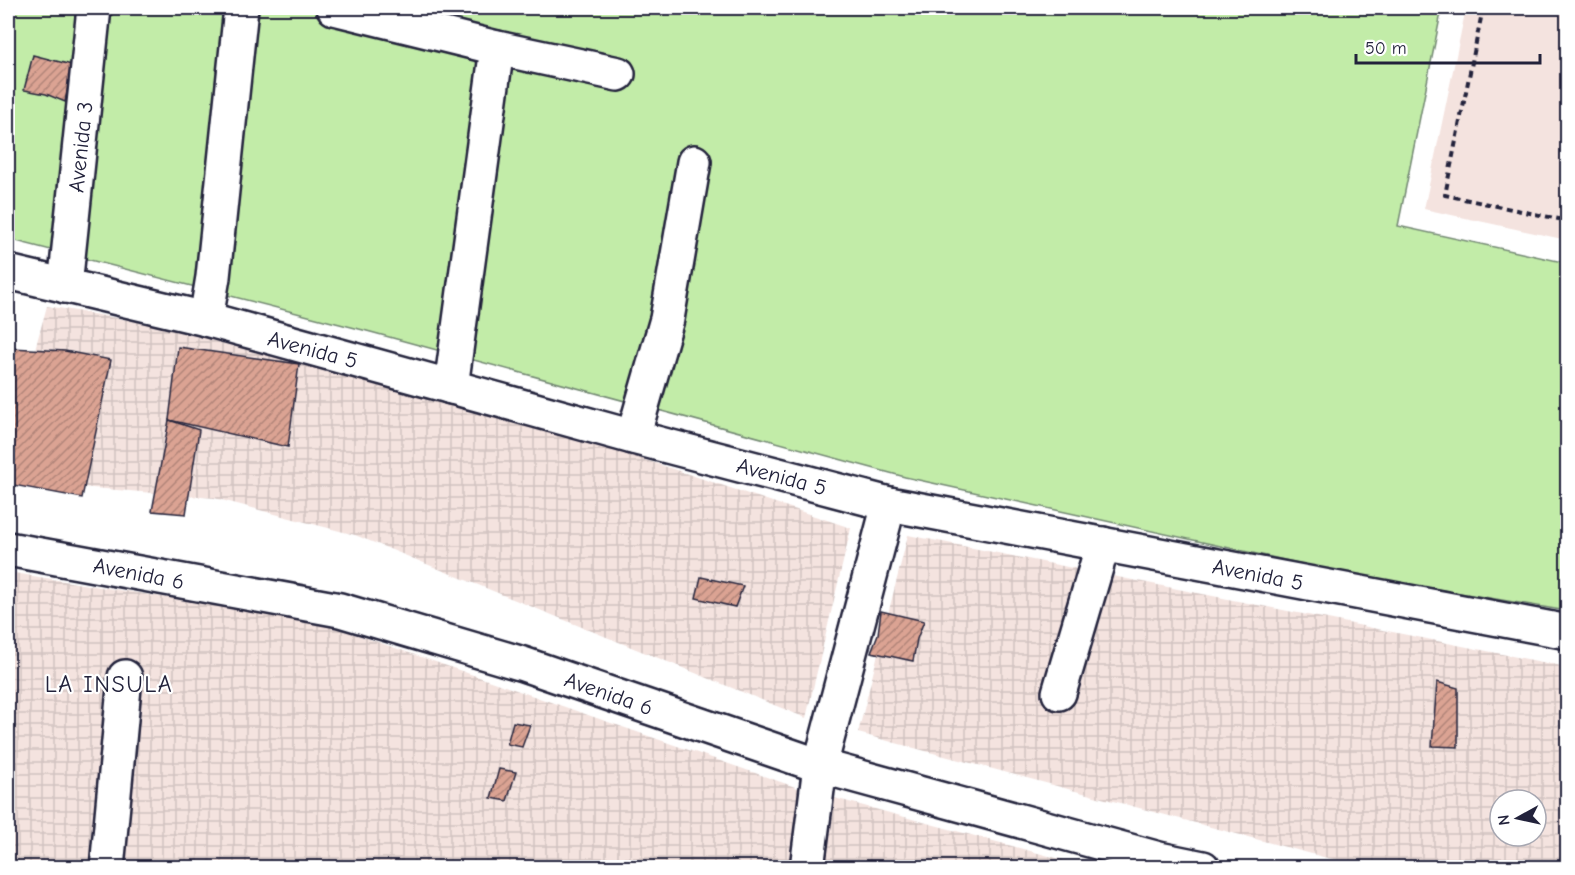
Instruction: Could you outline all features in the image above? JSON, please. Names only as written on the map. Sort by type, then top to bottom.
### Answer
[{"type":"street","name":"Avenida 3","points":[[65,286],[94,8]]},
{"type":"street","points":[[206,319],[213,277],[241,8]]},
{"type":"street","points":[[334,8],[497,48],[618,74]]},
{"type":"street","points":[[451,387],[497,48]]},
{"type":"street","points":[[633,437],[668,319],[694,162]]},
{"type":"street","name":"Avenida 5","points":[[8,272],[206,319],[633,437],[889,504],[1568,632]]},
{"type":"street","points":[[807,867],[820,766],[889,504]]},
{"type":"street","points":[[1059,693],[1103,544]]},
{"type":"street","name":"Avenida 6","points":[[8,549],[340,610],[523,664],[820,766],[1159,859],[1203,867]]},
{"type":"street","points":[[107,867],[125,678]]},
{"type":"path","points":[[1484,8],[1445,195],[1568,221]]},
{"type":"shaded area","points":[[1466,8],[1567,8],[1567,240],[1424,209]]},
{"type":"shaded area","points":[[47,306],[329,355],[851,528],[806,718],[355,535],[214,498],[8,481],[8,446]]},
{"type":"shaded area","points":[[908,535],[1567,667],[1567,867],[1396,868],[1327,858],[858,733]]},
{"type":"shaded area","points":[[8,572],[323,623],[801,789],[1090,867],[8,867]]},
{"type":"green space","points":[[8,8],[1442,8],[1398,226],[1567,263],[1567,611],[1353,575],[905,477],[367,331],[8,239]]},
{"type":"building","points":[[33,55],[72,65],[65,102],[46,94],[24,90]]},
{"type":"building","points":[[178,347],[299,364],[288,447],[169,420]]},
{"type":"building","points":[[12,348],[65,351],[111,360],[82,498],[8,484],[8,376]]},
{"type":"building","points":[[169,420],[199,430],[186,514],[152,511]]},
{"type":"building","points":[[701,577],[743,586],[735,607],[696,598]]},
{"type":"building","points":[[881,611],[924,621],[917,639],[913,661],[871,652],[878,634]]},
{"type":"building","points":[[1437,682],[1458,688],[1458,747],[1432,746]]},
{"type":"building","points":[[513,722],[530,725],[522,747],[507,744]]},
{"type":"building","points":[[499,769],[516,772],[507,801],[491,798]]},
{"type":"district","name":"LA INSULA","points":[[109,684]]}]
